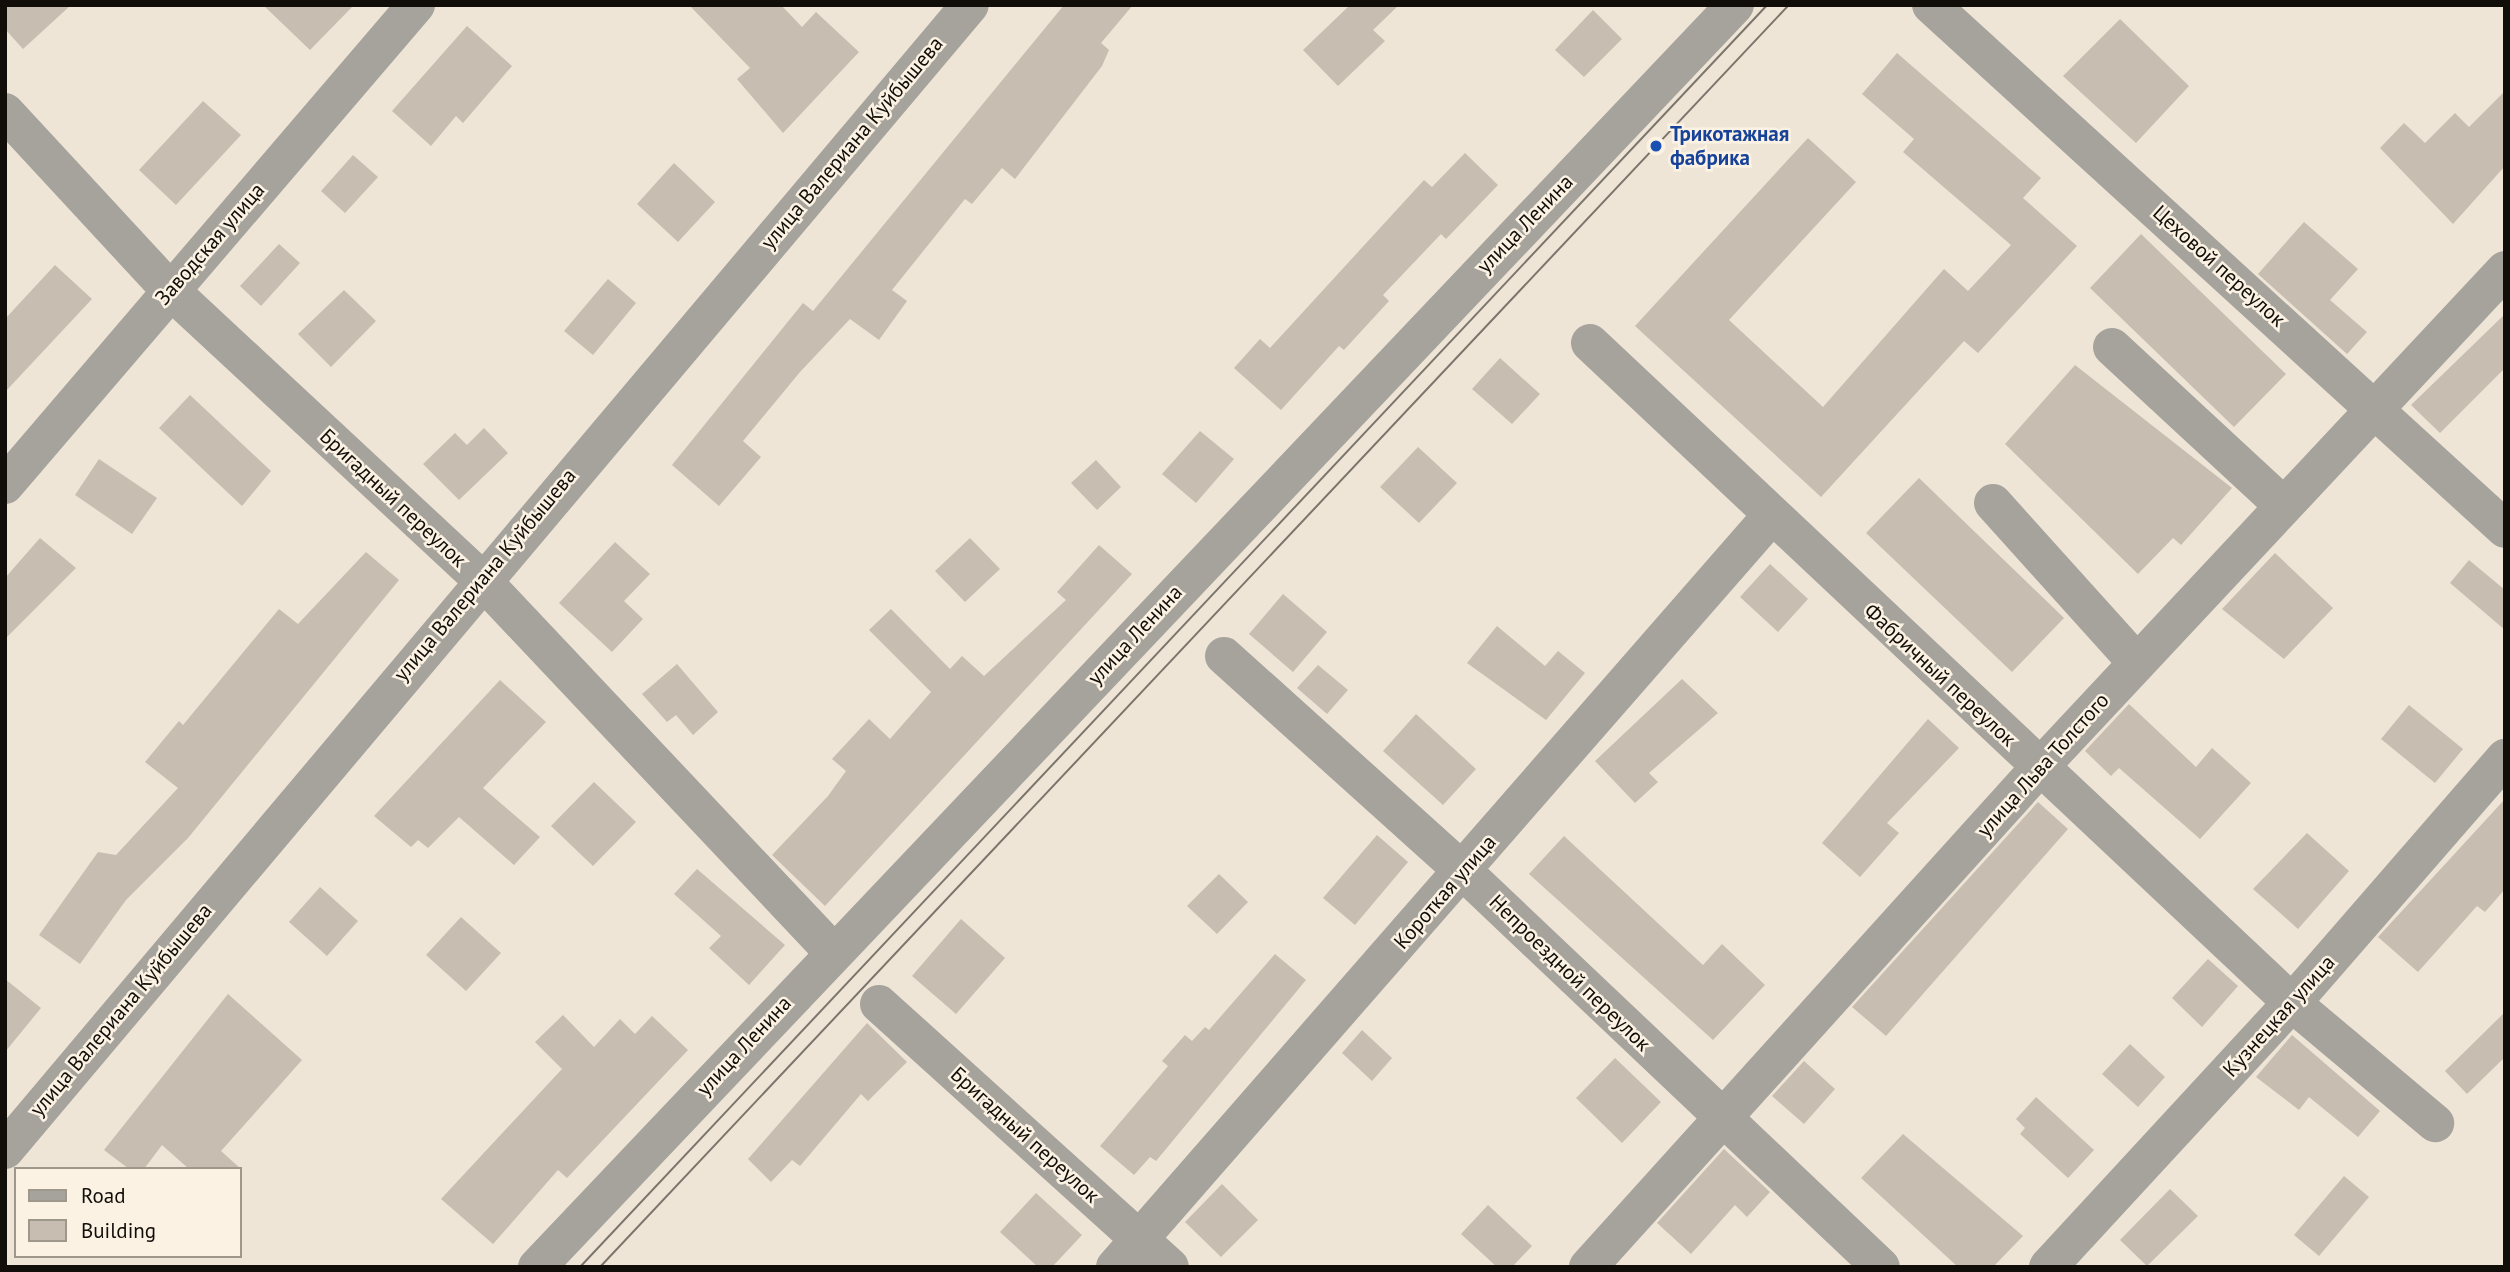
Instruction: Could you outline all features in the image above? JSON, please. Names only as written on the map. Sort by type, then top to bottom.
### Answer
[{"type":"street","name":"Заводская улица","points":[[5,485],[416,5]]},
{"type":"street","name":"улица Валериана Куйбышева","points":[[5,1150],[481,579],[970,5]]},
{"type":"street","name":"улица Ленина","points":[[537,1267],[832,951],[1735,5]]},
{"type":"street","name":"Цеховой переулок","points":[[1931,5],[2505,529]]},
{"type":"street","name":"Бригадный переулок","points":[[5,112],[170,290],[481,579],[832,951]]},
{"type":"street","name":"улица Льва Толстого","points":[[1588,1267],[2039,768],[2505,270]]},
{"type":"street","name":"Фабричный переулок","points":[[1590,343],[2292,1003],[2435,1123]]},
{"type":"street","points":[[2112,346],[2284,506]]},
{"type":"street","points":[[1993,503],[2137,663]]},
{"type":"street","name":"Короткая улица","points":[[1115,1267],[1464,872],[1772,515]]},
{"type":"street","name":"Непроездной переулок","points":[[1224,656],[1464,872],[1881,1267]]},
{"type":"street","name":"Кузнецкая улица","points":[[2048,1267],[2292,1003],[2505,758]]},
{"type":"street","name":"Бригадный переулок","points":[[879,1004],[1170,1267]]},
{"type":"building","points":[[5,5],[71,5],[23,49],[5,29]]},
{"type":"building","points":[[263,5],[354,5],[310,50]]},
{"type":"building","points":[[689,5],[781,5],[802,27],[816,12],[859,52],[783,133],[737,79],[750,68]]},
{"type":"building","points":[[1064,5],[1133,5],[1101,43],[1109,50],[1102,66],[1015,179],[1002,168],[972,204],[965,199],[892,290],[907,301],[879,340],[850,319],[800,372],[743,441],[761,457],[719,506],[672,465],[803,303],[813,311]]},
{"type":"building","points":[[1350,5],[1399,5],[1373,30],[1385,41],[1338,86],[1303,50]]},
{"type":"building","points":[[1593,10],[1622,39],[1584,77],[1555,50]]},
{"type":"building","points":[[2120,19],[2189,86],[2136,143],[2063,76]]},
{"type":"building","points":[[467,26],[512,66],[463,123],[456,116],[431,146],[392,111]]},
{"type":"building","points":[[1897,53],[2041,178],[2023,198],[2077,246],[1978,353],[1964,341],[1821,497],[1635,326],[1808,138],[1856,182],[1729,320],[1823,407],[1944,269],[1968,291],[2011,245],[1903,152],[1914,139],[1862,94]]},
{"type":"building","points":[[2505,91],[2505,166],[2453,224],[2380,148],[2404,123],[2425,143],[2455,113],[2469,127]]},
{"type":"building","points":[[203,101],[241,135],[176,205],[139,170]]},
{"type":"building","points":[[1465,153],[1498,185],[1446,239],[1441,234],[1383,295],[1389,301],[1344,350],[1339,346],[1281,410],[1234,368],[1260,339],[1270,348],[1424,180],[1432,187]]},
{"type":"building","points":[[353,155],[378,177],[345,213],[321,191]]},
{"type":"building","points":[[674,163],[715,202],[678,242],[637,204]]},
{"type":"building","points":[[2304,222],[2358,269],[2330,300],[2367,332],[2347,354],[2258,274]]},
{"type":"building","points":[[2141,234],[2286,374],[2234,427],[2090,288]]},
{"type":"building","points":[[279,244],[300,263],[261,306],[240,286]]},
{"type":"building","points":[[55,265],[92,299],[5,392],[5,319]]},
{"type":"building","points":[[608,279],[636,303],[593,355],[564,331]]},
{"type":"building","points":[[344,290],[376,321],[331,367],[298,334]]},
{"type":"building","points":[[2505,314],[2505,368],[2440,433],[2411,405]]},
{"type":"building","points":[[1500,358],[1540,394],[1512,424],[1472,389]]},
{"type":"building","points":[[2075,365],[2232,488],[2181,545],[2173,538],[2138,574],[2005,444]]},
{"type":"building","points":[[190,395],[271,471],[242,506],[159,428]]},
{"type":"building","points":[[484,428],[508,453],[459,500],[423,464],[455,433],[467,445]]},
{"type":"building","points":[[1200,431],[1234,459],[1196,503],[1162,474]]},
{"type":"building","points":[[1418,447],[1457,483],[1419,523],[1380,487]]},
{"type":"building","points":[[99,459],[157,498],[132,534],[75,495]]},
{"type":"building","points":[[1096,460],[1121,487],[1097,510],[1071,483]]},
{"type":"building","points":[[1919,478],[2064,618],[2012,672],[1866,533]]},
{"type":"building","points":[[40,538],[76,568],[5,639],[5,578]]},
{"type":"building","points":[[970,538],[1000,569],[965,602],[935,571]]},
{"type":"building","points":[[615,542],[650,574],[624,601],[643,619],[612,652],[559,603]]},
{"type":"building","points":[[1099,545],[1132,574],[825,906],[772,855],[828,796],[846,771],[832,759],[869,719],[890,739],[931,692],[869,630],[891,609],[950,669],[962,656],[984,676],[1066,600],[1057,592]]},
{"type":"building","points":[[366,552],[399,580],[188,838],[126,900],[80,964],[39,935],[98,852],[116,855],[178,788],[145,762],[179,721],[183,725],[279,609],[298,624]]},
{"type":"building","points":[[2275,553],[2333,608],[2284,659],[2222,609]]},
{"type":"building","points":[[2469,560],[2505,590],[2505,630],[2450,583]]},
{"type":"building","points":[[1770,564],[1808,599],[1778,632],[1740,597]]},
{"type":"building","points":[[1283,594],[1327,632],[1293,672],[1249,634]]},
{"type":"building","points":[[1497,626],[1545,666],[1558,651],[1585,673],[1546,720],[1467,663]]},
{"type":"building","points":[[677,664],[718,712],[693,735],[676,715],[667,722],[642,694]]},
{"type":"building","points":[[1318,665],[1348,690],[1327,714],[1297,688]]},
{"type":"building","points":[[1682,679],[1718,713],[1649,773],[1658,782],[1635,803],[1595,761]]},
{"type":"building","points":[[500,680],[546,722],[483,788],[540,837],[514,865],[459,817],[428,848],[418,840],[411,847],[374,816]]},
{"type":"building","points":[[2129,704],[2196,767],[2212,748],[2251,783],[2200,839],[2119,768],[2111,776],[2085,751]]},
{"type":"building","points":[[2409,705],[2463,749],[2435,783],[2381,739]]},
{"type":"building","points":[[1416,714],[1476,769],[1443,805],[1383,751]]},
{"type":"building","points":[[1928,719],[1959,748],[1887,823],[1899,833],[1860,877],[1822,843]]},
{"type":"building","points":[[594,782],[636,822],[593,866],[551,826]]},
{"type":"building","points":[[2505,799],[2505,889],[2485,912],[2477,906],[2418,972],[2378,937]]},
{"type":"building","points":[[2038,802],[2068,829],[1886,1036],[1852,1007]]},
{"type":"building","points":[[2307,833],[2349,871],[2298,929],[2253,889]]},
{"type":"building","points":[[1377,835],[1408,862],[1355,925],[1323,898]]},
{"type":"building","points":[[1564,836],[1703,965],[1722,944],[1765,985],[1713,1040],[1529,874]]},
{"type":"building","points":[[697,869],[785,945],[749,985],[709,948],[721,936],[674,894]]},
{"type":"building","points":[[1219,874],[1248,902],[1217,934],[1187,906]]},
{"type":"building","points":[[320,887],[358,921],[327,956],[289,922]]},
{"type":"building","points":[[461,917],[501,953],[466,991],[426,955]]},
{"type":"building","points":[[961,919],[1005,958],[956,1014],[912,976]]},
{"type":"building","points":[[1275,954],[1306,980],[1156,1161],[1150,1157],[1134,1175],[1100,1146],[1168,1066],[1162,1061],[1185,1035],[1192,1041],[1205,1027],[1209,1030]]},
{"type":"building","points":[[2208,959],[2238,986],[2202,1027],[2172,998]]},
{"type":"building","points":[[5,979],[41,1008],[5,1052]]},
{"type":"building","points":[[228,994],[302,1060],[221,1151],[239,1167],[187,1167],[162,1145],[146,1167],[126,1167],[104,1150]]},
{"type":"building","points":[[2505,1012],[2505,1057],[2467,1094],[2445,1071]]},
{"type":"building","points":[[563,1015],[594,1047],[620,1019],[635,1034],[652,1016],[688,1050],[567,1178],[558,1170],[493,1244],[441,1199],[562,1069],[535,1042]]},
{"type":"building","points":[[867,1023],[907,1062],[868,1101],[861,1094],[800,1166],[792,1160],[771,1182],[748,1159]]},
{"type":"building","points":[[1362,1030],[1392,1058],[1372,1081],[1342,1053]]},
{"type":"building","points":[[2292,1035],[2380,1111],[2358,1137],[2309,1097],[2299,1110],[2256,1077]]},
{"type":"building","points":[[2130,1044],[2165,1077],[2138,1107],[2102,1074]]},
{"type":"building","points":[[1615,1058],[1661,1102],[1622,1143],[1576,1098]]},
{"type":"building","points":[[1804,1061],[1835,1089],[1804,1124],[1772,1096]]},
{"type":"building","points":[[2036,1097],[2094,1150],[2068,1178],[2020,1134],[2025,1128],[2016,1119]]},
{"type":"building","points":[[1903,1134],[2023,1236],[1993,1267],[1958,1267],[1861,1178]]},
{"type":"building","points":[[1724,1149],[1770,1192],[1747,1217],[1735,1205],[1691,1254],[1657,1223]]},
{"type":"building","points":[[2344,1176],[2369,1197],[2319,1256],[2294,1235]]},
{"type":"building","points":[[1222,1184],[1258,1220],[1221,1257],[1185,1222]]},
{"type":"building","points":[[2170,1189],[2198,1216],[2147,1266],[2120,1240]]},
{"type":"building","points":[[1036,1193],[1082,1235],[1052,1267],[1038,1267],[1000,1232]]},
{"type":"building","points":[[1488,1205],[1532,1246],[1512,1267],[1497,1267],[1461,1234]]},
{"type":"tram line","points":[[580,1267],[1767,5]]},
{"type":"tram line","points":[[600,1267],[1789,5]]},
{"type":"place","name":"Трикотажная фабрика","points":[[1656,146]]}]
